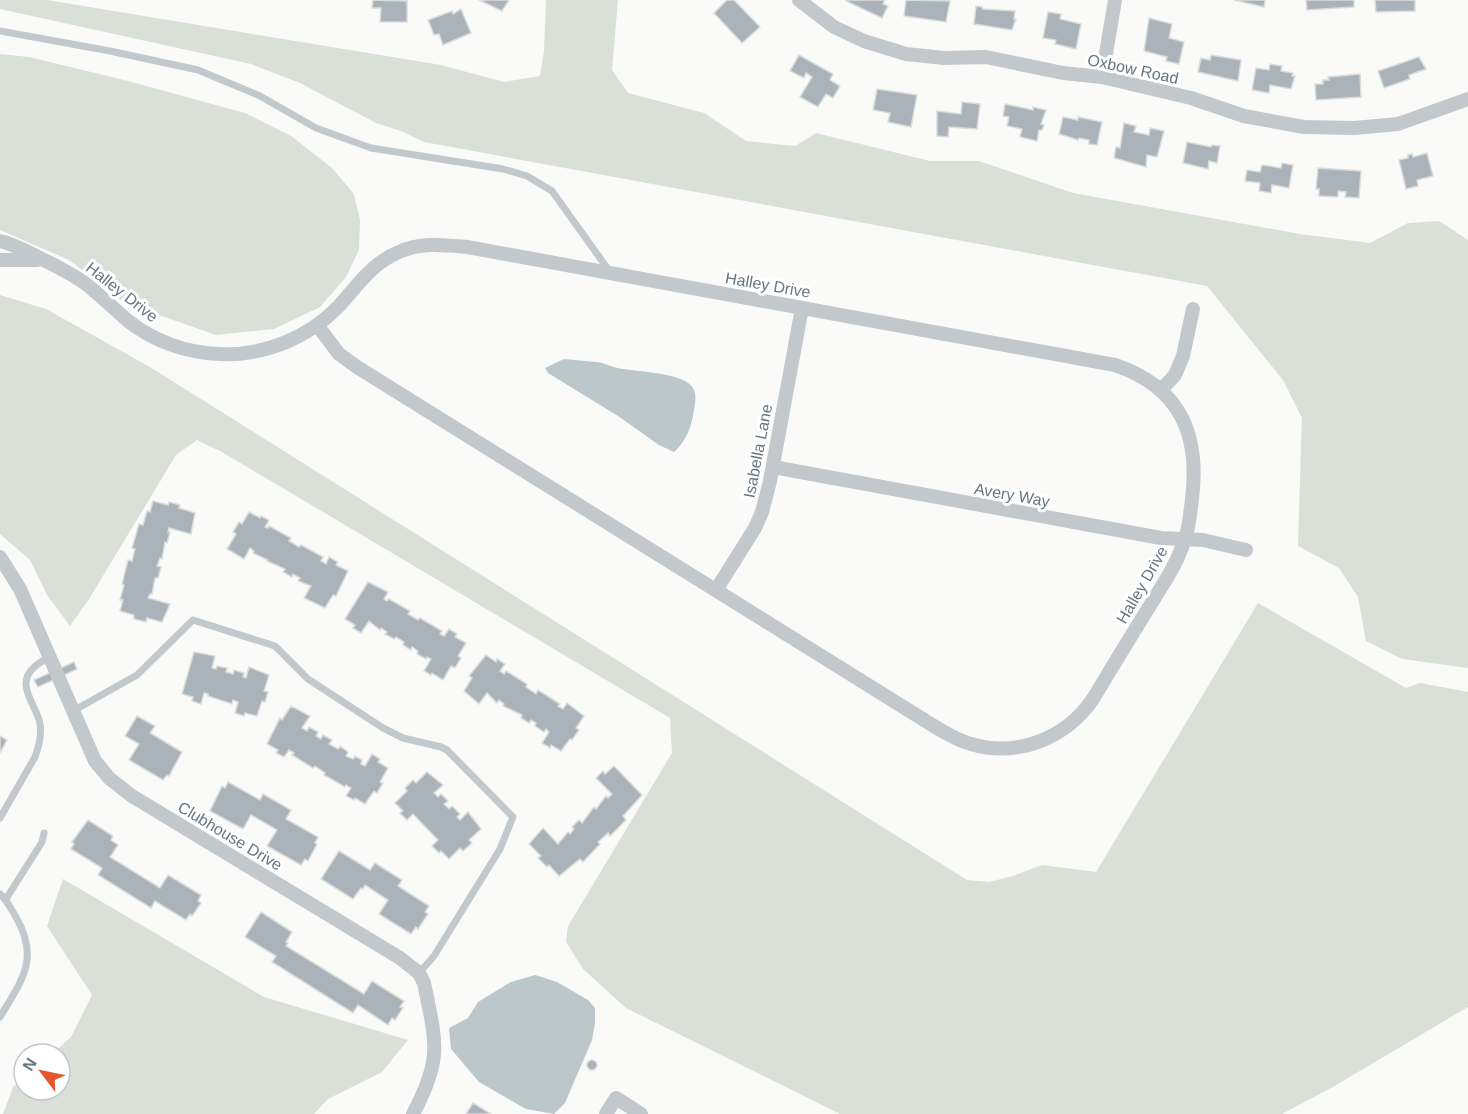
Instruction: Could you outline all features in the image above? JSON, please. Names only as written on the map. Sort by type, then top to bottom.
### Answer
[{"type":"street","name":"Oxbow Road","points":[[799,0],[834,27],[864,41],[906,54],[944,58],[986,57],[1064,73],[1102,77],[1191,98],[1244,116],[1304,127],[1354,128],[1398,124],[1468,99]]},
{"type":"street","points":[[1102,77],[1115,0]]},
{"type":"street","name":"Halley Drive","points":[[0,241],[45,260],[86,284],[139,329],[164,342],[189,350],[219,354],[252,352],[282,344],[317,325],[340,304],[372,268],[385,259],[416,246],[432,244],[467,247],[610,272],[1115,365],[1134,373],[1161,390],[1185,424],[1194,449],[1194,481],[1185,539],[1172,569],[1087,708],[1056,734],[1031,745],[1013,748],[982,747],[948,734],[357,367],[339,354],[317,325]]},
{"type":"street","name":"Halley Drive","points":[[0,260],[15,258],[45,260]]},
{"type":"street","name":"Isabella Lane","points":[[716,590],[755,528],[767,496],[802,308]]},
{"type":"street","points":[[1161,390],[1175,375],[1183,356],[1193,309]]},
{"type":"street","name":"Avery Way","points":[[773,467],[1161,538],[1203,540],[1246,550]]},
{"type":"street","name":"Clubhouse Drive","points":[[0,557],[20,589],[95,760],[110,778],[132,796],[400,958],[419,973]]},
{"type":"street","points":[[413,1114],[430,1080],[436,1052],[426,993],[419,973]]},
{"type":"street","points":[[606,1114],[616,1098],[641,1114]]},
{"type":"lane","points":[[0,31],[198,69],[260,96],[316,128],[362,145],[502,169],[527,176],[552,191],[610,272]]},
{"type":"lane","points":[[73,711],[137,675],[193,620],[275,645],[308,679],[383,728],[403,738],[447,750],[513,817],[500,849],[434,956],[419,973]]},
{"type":"lane","points":[[0,818],[39,747],[40,724],[26,687],[26,677],[32,668],[49,657]]},
{"type":"lane","points":[[0,1017],[24,976],[29,949],[21,926],[3,896],[42,842],[44,833]]},
{"type":"shaded area","points":[[0,0],[47,0],[441,65],[504,82],[540,76],[544,51],[546,0],[618,0],[612,70],[628,93],[704,113],[746,141],[795,146],[816,133],[930,161],[979,161],[1073,193],[1300,234],[1370,243],[1408,223],[1439,221],[1468,240],[1468,668],[1402,659],[1366,641],[1358,597],[1339,568],[1298,546],[1302,418],[1283,380],[1207,286],[424,142],[376,123],[300,83],[251,64],[0,9]]},
{"type":"shaded area","points":[[0,54],[29,57],[245,113],[291,136],[332,168],[354,194],[360,220],[359,250],[346,277],[320,307],[274,329],[216,335],[125,303],[69,260],[0,230]]},
{"type":"shaded area","points":[[0,295],[46,309],[150,367],[967,880],[989,882],[1042,865],[1096,872],[1258,603],[1406,688],[1420,683],[1468,692],[1468,1007],[1331,1088],[1282,1114],[840,1114],[626,1008],[583,969],[566,942],[568,926],[672,753],[670,718],[222,452],[197,440],[176,455],[89,599],[70,626],[47,595],[30,560],[0,534]]},
{"type":"shaded area","points":[[564,359],[599,362],[618,368],[670,376],[688,383],[693,388],[695,402],[690,426],[681,444],[674,452],[659,445],[618,416],[548,373],[545,368]]},
{"type":"shaded area","points":[[63,879],[264,997],[408,1040],[382,1072],[328,1099],[314,1114],[3,1114],[12,1090],[12,1102],[72,1102],[72,1042],[65,1042],[71,1037],[92,995],[47,926]]},
{"type":"shaded area","points":[[535,975],[557,982],[588,1000],[595,1008],[592,1040],[565,1103],[554,1114],[526,1109],[479,1082],[451,1049],[449,1028],[468,1018],[478,1002],[511,982]]},
{"type":"building","points":[[373,0],[407,1],[407,22],[380,22],[381,8],[372,8]]},
{"type":"building","points":[[479,0],[509,0],[502,11]]},
{"type":"building","points":[[727,0],[734,0],[760,27],[742,43],[714,13]]},
{"type":"building","points":[[846,0],[885,0],[883,4],[888,6],[882,18]]},
{"type":"building","points":[[906,0],[950,1],[946,22],[904,16]]},
{"type":"building","points":[[1234,0],[1265,0],[1264,7]]},
{"type":"building","points":[[1306,0],[1354,0],[1354,7],[1307,10]]},
{"type":"building","points":[[1375,0],[1415,0],[1415,11],[1376,12]]},
{"type":"building","points":[[976,6],[983,9],[1015,11],[1014,19],[1016,19],[1012,30],[974,24]]},
{"type":"building","points":[[461,9],[471,33],[443,45],[439,34],[434,35],[428,20],[452,11],[453,14]]},
{"type":"building","points":[[1048,12],[1061,14],[1060,19],[1081,24],[1076,49],[1055,44],[1056,40],[1043,38]]},
{"type":"building","points":[[1149,18],[1172,24],[1169,38],[1184,42],[1179,64],[1166,61],[1167,57],[1144,51]]},
{"type":"building","points":[[799,55],[833,74],[830,80],[840,86],[833,98],[826,94],[818,107],[800,97],[812,77],[806,73],[804,78],[790,71]]},
{"type":"building","points":[[1211,55],[1241,60],[1238,81],[1198,72],[1201,58],[1210,60]]},
{"type":"building","points":[[1419,57],[1426,69],[1409,75],[1410,79],[1384,88],[1378,71]]},
{"type":"building","points":[[1270,64],[1282,66],[1281,71],[1293,73],[1292,76],[1295,76],[1291,89],[1270,85],[1269,93],[1252,90],[1256,68],[1269,70]]},
{"type":"building","points":[[1360,74],[1361,97],[1316,100],[1315,84],[1323,84],[1323,80],[1329,80],[1328,77]]},
{"type":"building","points":[[877,89],[917,95],[911,127],[888,122],[890,113],[873,110]]},
{"type":"building","points":[[962,102],[980,104],[977,129],[949,127],[948,137],[937,136],[937,111],[961,114]]},
{"type":"building","points":[[1005,104],[1033,110],[1033,107],[1046,110],[1041,124],[1044,125],[1042,130],[1039,130],[1037,141],[1020,137],[1022,129],[1007,126],[1009,117],[1003,116]]},
{"type":"building","points":[[1063,117],[1078,120],[1078,117],[1102,122],[1097,145],[1089,144],[1089,140],[1079,138],[1078,140],[1059,134]]},
{"type":"building","points":[[1124,123],[1136,126],[1134,132],[1149,135],[1150,128],[1164,131],[1157,157],[1147,155],[1146,167],[1114,158],[1116,147],[1120,148]]},
{"type":"building","points":[[1187,142],[1211,147],[1212,145],[1220,146],[1217,163],[1209,161],[1208,169],[1183,163]]},
{"type":"building","points":[[1427,153],[1433,176],[1417,180],[1418,186],[1406,189],[1399,160],[1408,158],[1408,155],[1412,154],[1413,157]]},
{"type":"building","points":[[1282,163],[1293,165],[1289,188],[1272,185],[1271,193],[1259,191],[1260,183],[1245,181],[1247,170],[1260,172],[1262,165],[1281,168]]},
{"type":"building","points":[[1318,168],[1361,171],[1359,198],[1345,197],[1346,192],[1338,191],[1338,197],[1319,196],[1319,189],[1316,189]]},
{"type":"building","points":[[153,501],[180,505],[179,508],[195,513],[191,534],[169,528],[168,532],[170,532],[167,543],[165,542],[162,559],[160,558],[157,566],[161,567],[158,578],[155,578],[152,594],[148,598],[170,604],[162,622],[147,618],[146,622],[134,619],[134,615],[120,611],[123,600],[120,600],[124,585],[122,584],[128,560],[132,561],[135,549],[132,548],[139,524],[143,525]]},
{"type":"building","points":[[249,512],[269,520],[265,527],[269,526],[291,538],[289,541],[299,547],[301,545],[323,557],[321,561],[326,564],[329,557],[338,562],[336,565],[348,571],[336,596],[333,595],[325,608],[304,598],[311,586],[298,581],[300,578],[283,572],[285,569],[253,553],[254,551],[250,548],[244,559],[227,549],[236,534],[233,532],[239,522],[242,524]]},
{"type":"building","points":[[368,582],[388,592],[384,599],[387,601],[389,599],[410,611],[408,614],[442,631],[440,634],[444,636],[449,629],[457,634],[455,637],[466,643],[458,656],[461,658],[455,668],[451,666],[443,680],[424,671],[431,659],[417,654],[418,651],[403,645],[404,642],[396,637],[394,639],[385,634],[387,632],[381,628],[380,630],[369,621],[361,633],[353,628],[355,625],[345,619]]},
{"type":"building","points":[[194,652],[215,656],[212,668],[216,669],[217,666],[227,668],[226,672],[233,674],[234,670],[244,673],[243,677],[246,678],[249,667],[269,675],[264,691],[268,692],[257,716],[235,713],[238,702],[233,700],[232,704],[204,693],[201,704],[192,701],[193,697],[182,694]]},
{"type":"building","points":[[486,655],[496,662],[497,659],[505,664],[500,671],[504,674],[506,671],[527,684],[526,687],[536,694],[538,690],[560,704],[558,706],[563,709],[567,703],[584,716],[576,728],[579,730],[561,751],[542,743],[549,732],[546,729],[544,732],[531,720],[529,723],[521,718],[522,715],[503,706],[504,704],[499,700],[497,703],[487,693],[479,704],[464,691],[472,678],[469,676]]},
{"type":"building","points":[[74,662],[77,669],[38,687],[34,680]]},
{"type":"building","points":[[291,706],[310,716],[302,728],[307,731],[309,727],[318,732],[316,736],[321,739],[323,735],[332,740],[329,744],[338,749],[340,746],[348,752],[346,756],[353,759],[355,756],[362,760],[361,764],[365,766],[372,754],[380,759],[378,762],[388,768],[377,793],[374,791],[365,804],[346,796],[351,788],[324,775],[325,773],[315,766],[313,768],[292,755],[294,753],[289,750],[284,757],[276,753],[278,750],[267,744],[280,718],[282,720]]},
{"type":"building","points":[[137,716],[155,726],[150,733],[182,752],[169,776],[167,775],[163,780],[129,760],[139,744],[125,736]]},
{"type":"building","points":[[0,736],[7,740],[0,753]]},
{"type":"building","points":[[614,766],[642,795],[623,816],[626,820],[610,836],[608,833],[598,842],[600,844],[583,862],[580,859],[559,876],[549,865],[547,867],[538,858],[541,856],[529,844],[543,828],[558,844],[568,832],[570,834],[574,829],[572,827],[579,820],[582,823],[594,807],[596,809],[606,796],[608,798],[612,794],[596,778],[603,771],[605,774]]},
{"type":"building","points":[[427,772],[443,785],[434,793],[438,797],[441,794],[448,801],[444,804],[449,809],[452,806],[460,814],[457,817],[460,820],[468,812],[481,829],[469,840],[472,843],[463,851],[460,848],[449,859],[432,846],[438,840],[413,814],[407,820],[400,813],[403,811],[395,803],[407,791],[405,788],[413,780],[416,783]]},
{"type":"building","points":[[228,782],[260,800],[263,794],[291,810],[286,819],[318,837],[308,861],[305,859],[301,865],[267,846],[277,830],[251,815],[243,829],[210,811],[222,786],[225,788]]},
{"type":"building","points":[[88,820],[113,836],[111,840],[118,845],[110,857],[160,888],[168,875],[201,895],[198,901],[201,903],[192,916],[190,914],[186,920],[155,901],[151,908],[98,875],[102,868],[71,849],[74,844],[72,842]]},
{"type":"building","points":[[339,851],[370,870],[375,863],[402,880],[398,886],[429,906],[425,912],[428,914],[418,929],[416,927],[411,934],[379,914],[388,900],[365,885],[353,899],[321,879]]},
{"type":"building","points":[[261,912],[292,932],[286,946],[364,994],[372,981],[404,1001],[400,1007],[403,1008],[395,1020],[392,1018],[388,1025],[358,1005],[353,1013],[272,962],[276,956],[245,937]]},
{"type":"building","points":[[592,1060],[596,1061],[596,1069],[592,1070],[588,1069],[587,1065],[588,1061]]},
{"type":"building","points":[[473,1103],[491,1114],[466,1114]]}]
